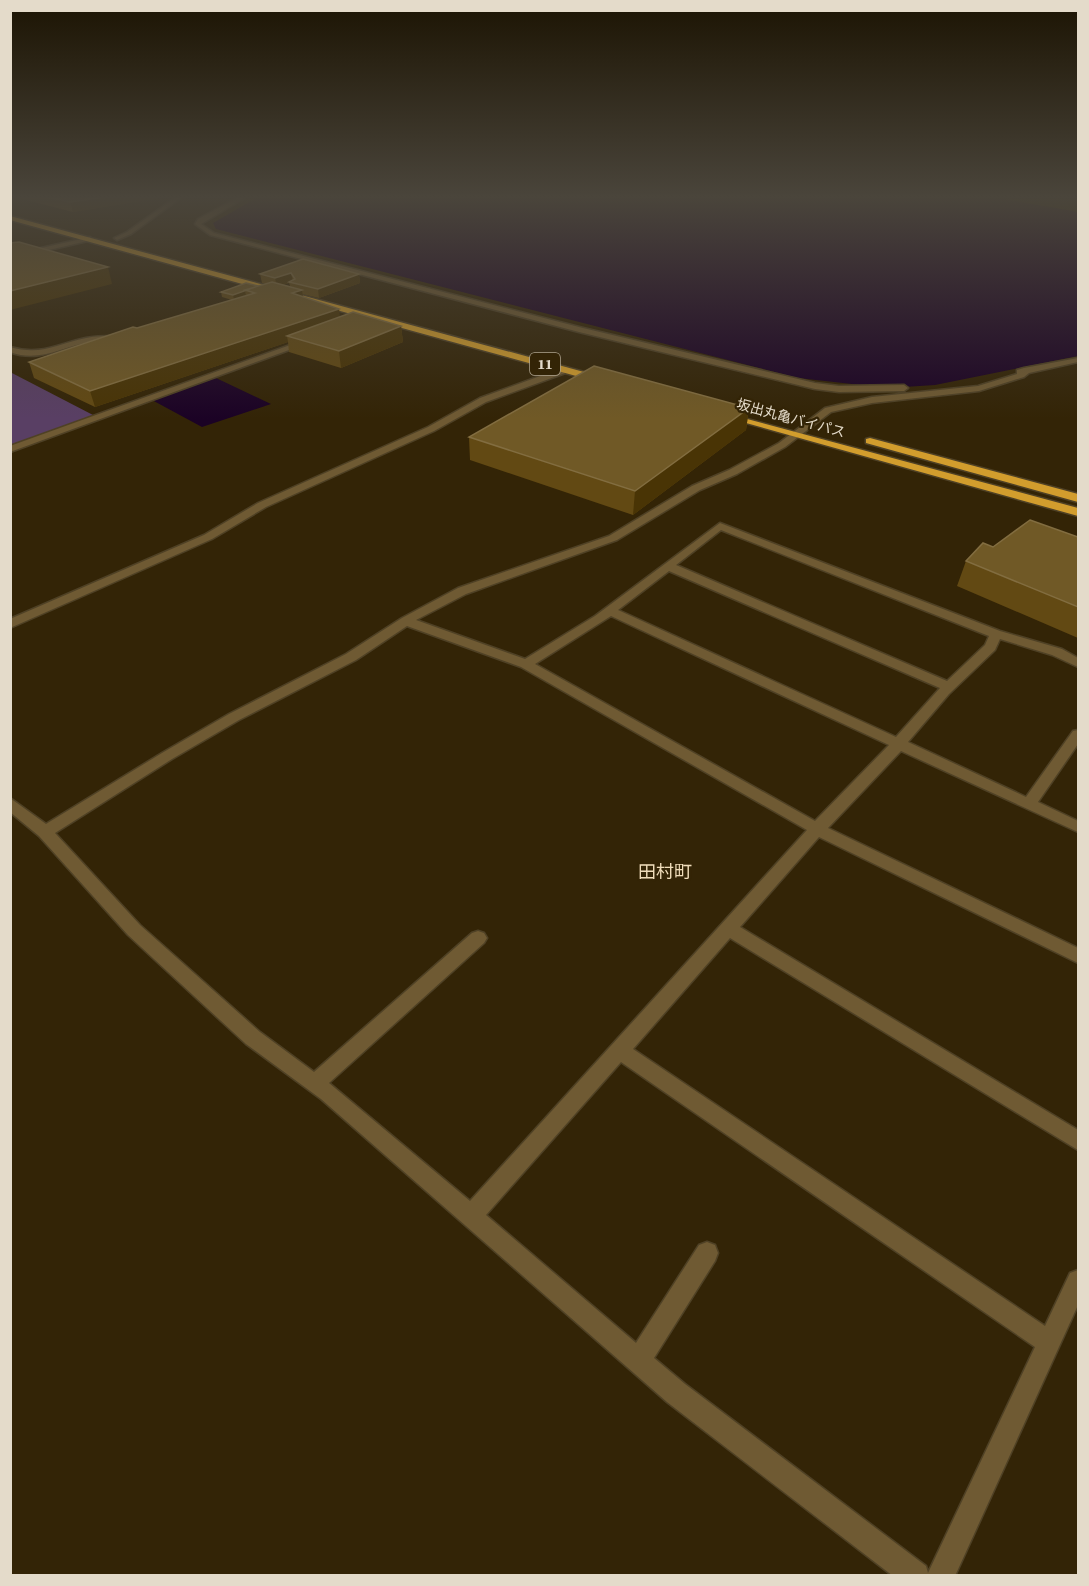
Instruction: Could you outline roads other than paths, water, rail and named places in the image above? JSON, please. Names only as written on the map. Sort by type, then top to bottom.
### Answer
[{"type":"highway","name":"11","points":[[206,271],[565,370],[612,377],[237,271]]},
{"type":"highway","name":"坂出丸亀バイパス","points":[[709,410],[1078,512]]},
{"type":"highway","name":"坂出丸亀バイパス","points":[[797,422],[820,428]]},
{"type":"highway","name":"坂出丸亀バイパス","points":[[854,437],[1078,498]]},
{"type":"street","points":[[355,271],[582,330],[815,386],[839,389],[963,384],[1078,360]]},
{"type":"street","points":[[263,296],[292,286]]},
{"type":"street","points":[[355,324],[374,317]]},
{"type":"street","points":[[10,349],[22,355],[37,355],[87,340],[127,337]]},
{"type":"street","points":[[10,449],[316,339]]},
{"type":"street","points":[[10,624],[208,537],[262,505],[431,429],[483,400],[565,370]]},
{"type":"street","points":[[45,832],[176,750],[234,717],[351,657],[406,621],[462,591],[613,538],[696,488],[758,460],[798,434],[821,414],[842,406],[979,388],[1021,375],[1027,370]]},
{"type":"street","points":[[526,664],[610,611],[720,526],[996,634],[1057,652],[1078,663]]},
{"type":"street","points":[[668,566],[949,687]]},
{"type":"street","points":[[610,611],[1078,828]]},
{"type":"street","points":[[406,621],[526,664],[817,829],[1078,956]]},
{"type":"street","points":[[470,1217],[817,829],[949,687],[991,647],[996,634]]},
{"type":"street","points":[[1029,804],[1078,734]]},
{"type":"street","points":[[10,803],[45,832],[142,938],[253,1038],[315,1083],[676,1393],[916,1575]]},
{"type":"street","points":[[728,928],[1078,1140]]},
{"type":"street","points":[[315,1083],[478,938]]},
{"type":"street","points":[[619,1050],[1049,1344]]},
{"type":"street","points":[[638,1361],[707,1253]]},
{"type":"street","points":[[941,1575],[1078,1281]]},
{"type":"district","name":"田村町","points":[[665,871]]}]
